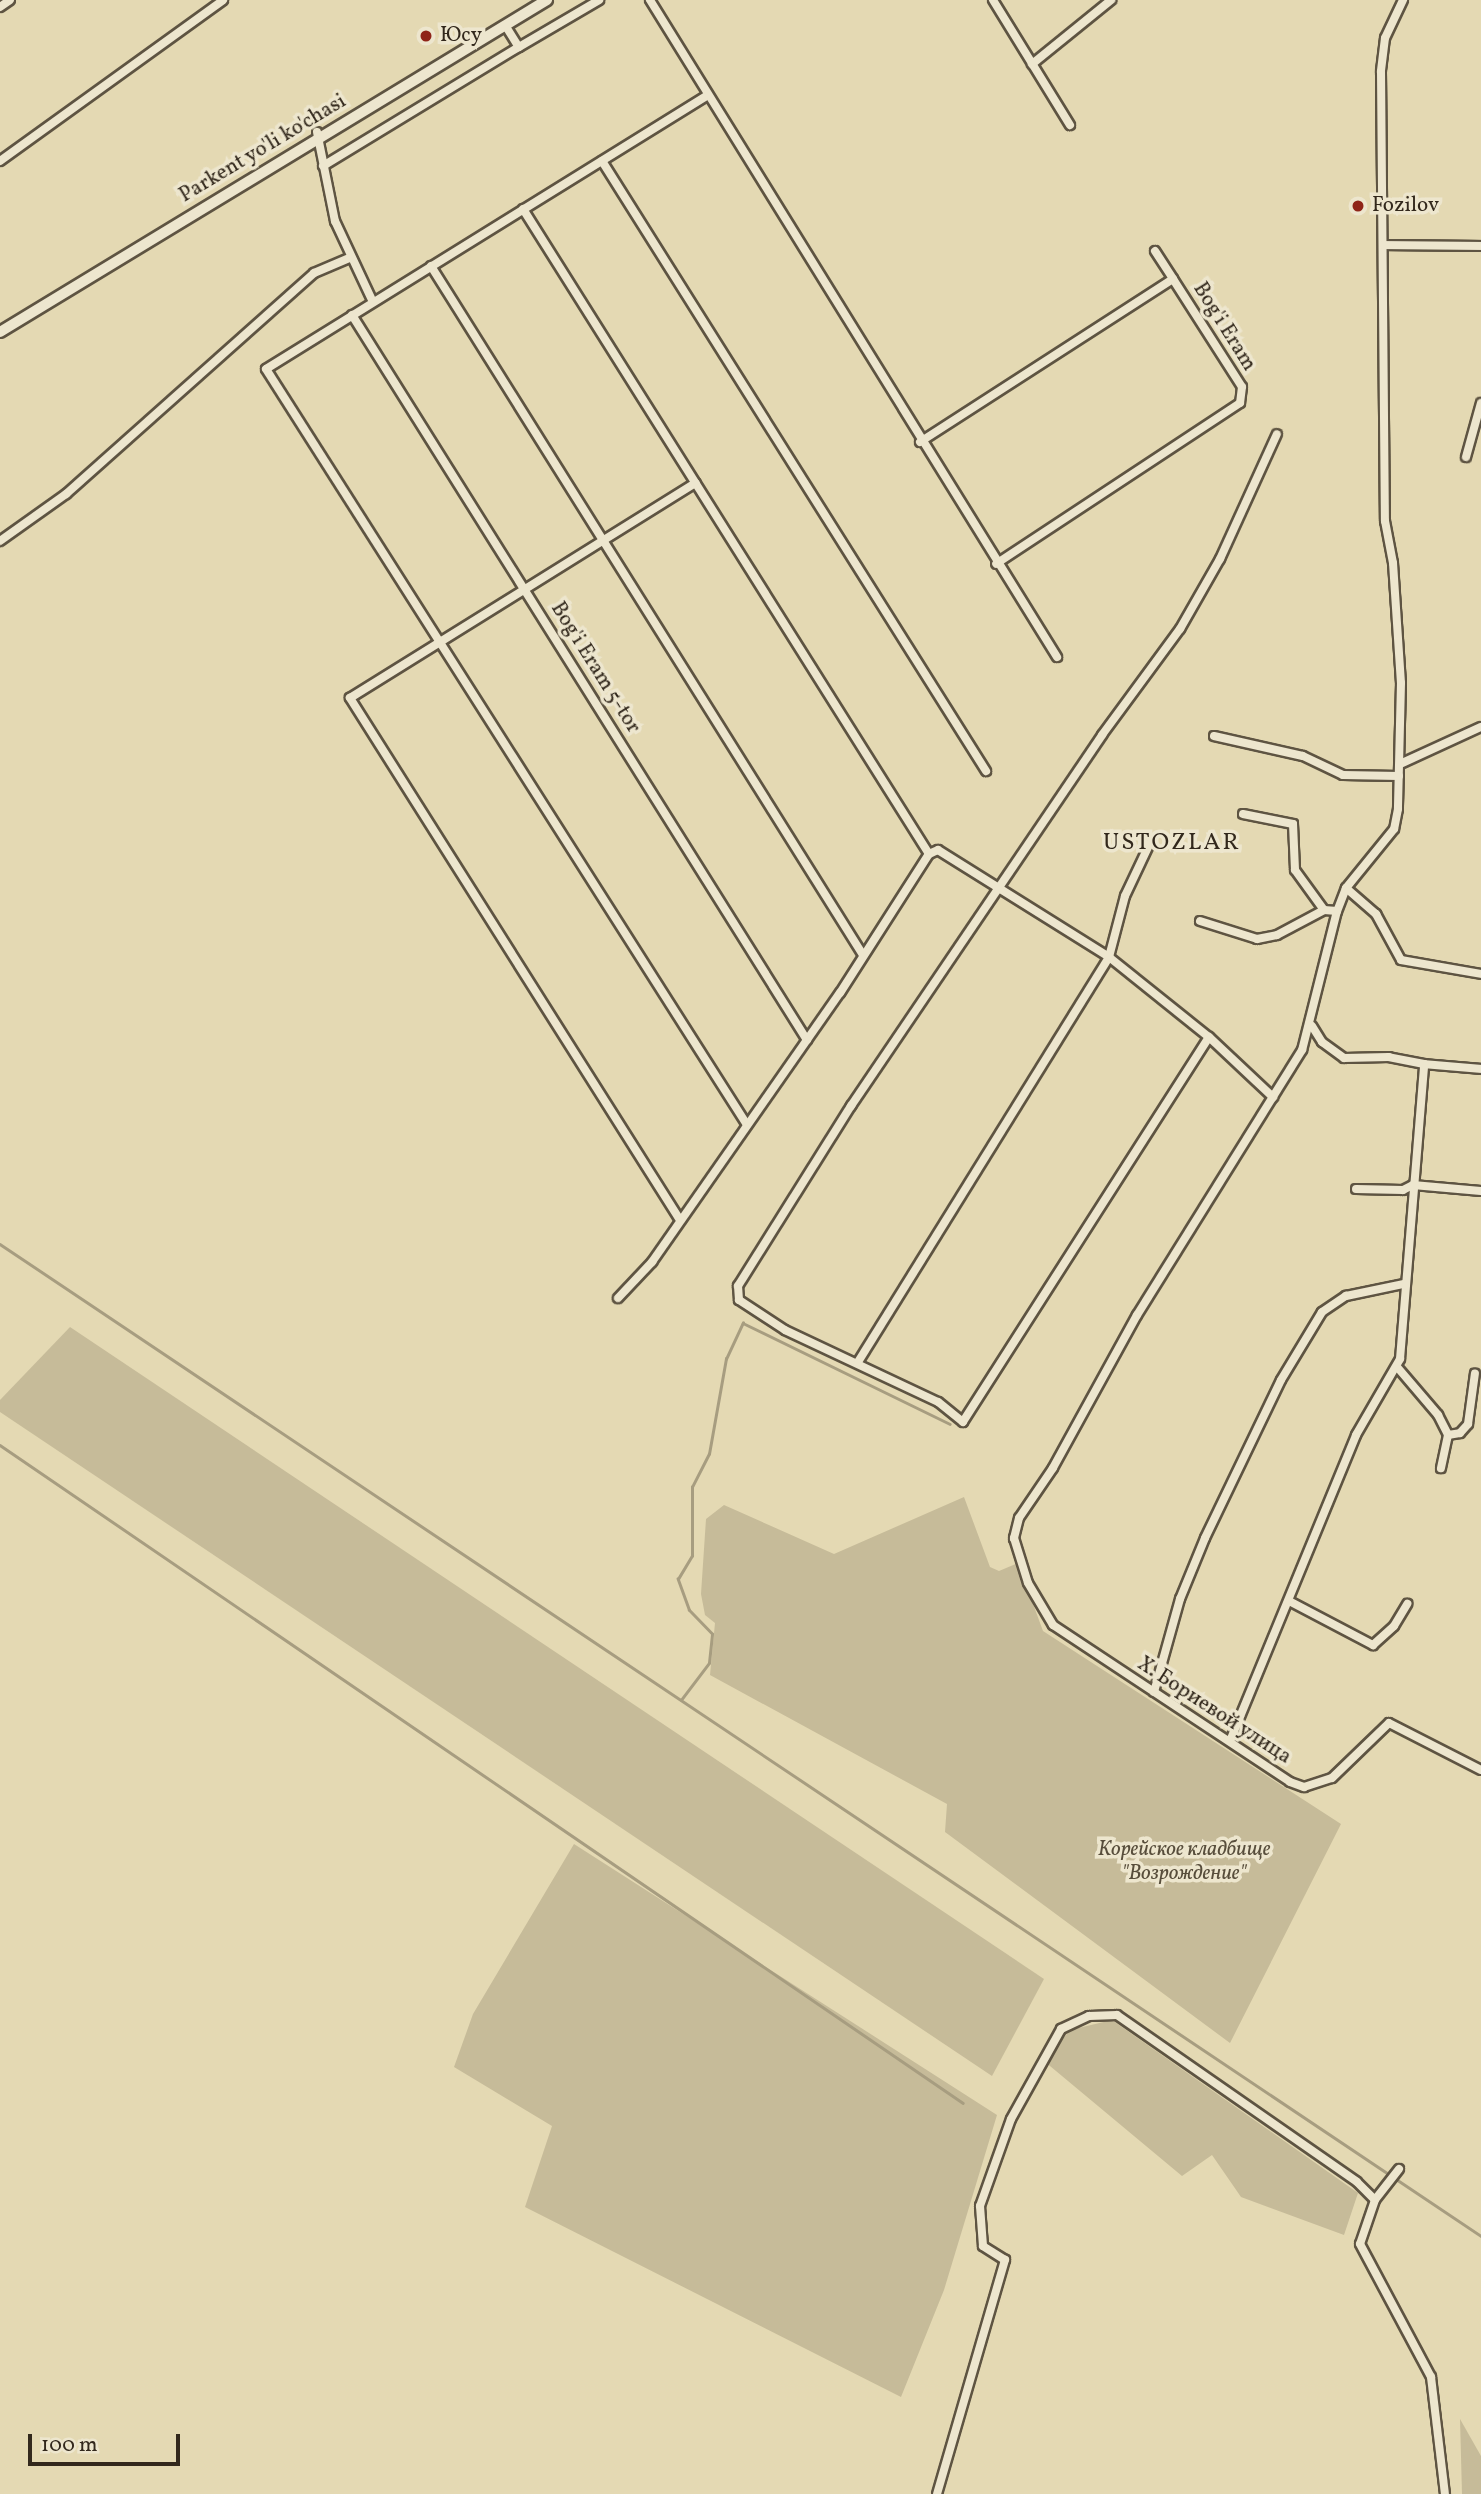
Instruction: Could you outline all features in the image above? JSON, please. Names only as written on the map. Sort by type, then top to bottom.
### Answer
[{"type":"street","points":[[0,7],[10,0]]},
{"type":"street","points":[[0,161],[223,0]]},
{"type":"street","name":"Parkent yo'li ko'chasi","points":[[0,332],[534,0]]},
{"type":"street","name":"Parkent yo'li ko'chasi","points":[[0,325],[547,0]]},
{"type":"street","points":[[323,166],[599,0]]},
{"type":"street","points":[[650,0],[920,442],[1057,657]]},
{"type":"street","points":[[993,0],[1070,125]]},
{"type":"street","points":[[1032,64],[1111,0]]},
{"type":"street","points":[[618,1298],[652,1262],[807,1040],[929,854],[938,850],[997,890],[1109,957],[1209,1037],[1273,1097],[1312,1026],[1337,911],[1346,888],[1394,829],[1400,764],[1401,683],[1393,563],[1385,521],[1381,72],[1385,38],[1403,0]]},
{"type":"street","points":[[505,25],[519,47]]},
{"type":"street","points":[[708,95],[266,369],[747,1125]]},
{"type":"street","points":[[318,135],[335,221],[350,258],[373,302]]},
{"type":"street","points":[[602,161],[986,771]]},
{"type":"street","points":[[523,209],[929,854]]},
{"type":"street","points":[[1383,245],[1481,246]]},
{"type":"street","points":[[1155,251],[1173,279]]},
{"type":"street","points":[[0,541],[65,494],[314,273],[350,258]]},
{"type":"street","points":[[431,266],[863,955]]},
{"type":"street","name":"Bog'i Eram","points":[[920,442],[1173,279],[1243,397],[996,564]]},
{"type":"street","name":"Bog'i Eram 5-tor","points":[[352,315],[807,1040]]},
{"type":"street","points":[[1466,457],[1481,403]]},
{"type":"street","points":[[1209,1037],[963,1422],[938,1402],[858,1362],[845,1359],[745,1306],[738,1286],[851,1106],[997,890],[1180,629],[1220,559],[1277,434]]},
{"type":"street","points":[[680,1220],[349,698],[695,483]]},
{"type":"street","points":[[1400,764],[1481,727]]},
{"type":"street","points":[[1214,736],[1303,756],[1343,775],[1399,776]]},
{"type":"street","points":[[1243,814],[1293,824],[1295,870],[1324,909]]},
{"type":"street","points":[[858,1362],[1109,957],[1125,896],[1150,843]]},
{"type":"street","points":[[1346,888],[1376,914],[1401,960],[1481,974]]},
{"type":"street","points":[[1200,921],[1257,939],[1277,934],[1324,909],[1337,911]]},
{"type":"street","points":[[1312,1026],[1322,1042],[1344,1058],[1389,1058],[1481,1069]]},
{"type":"street","points":[[1230,1741],[1291,1602],[1356,1435],[1398,1368],[1403,1284],[1424,1064]]},
{"type":"street","name":"Х. Бориевой улица","points":[[1273,1097],[1208,1197],[1014,1527],[1018,1557],[1046,1617],[1154,1692],[1304,1787],[1332,1778],[1389,1723],[1481,1770]]},
{"type":"street","points":[[1356,1189],[1403,1190],[1413,1185],[1481,1191]]},
{"type":"street","points":[[1154,1692],[1180,1599],[1205,1538],[1280,1380],[1331,1301],[1403,1284]]},
{"type":"street","points":[[1398,1368],[1438,1415],[1448,1435],[1441,1468]]},
{"type":"street","points":[[1448,1435],[1460,1433],[1468,1424],[1475,1373]]},
{"type":"street","points":[[1291,1602],[1373,1644],[1394,1626],[1407,1604]]},
{"type":"street","points":[[937,2494],[1005,2260],[983,2246],[980,2206],[1011,2119],[1061,2029],[1089,2016],[1117,2015],[1357,2182],[1375,2200]]},
{"type":"street","points":[[1399,2169],[1375,2200],[1360,2244],[1431,2377],[1445,2494]]},
{"type":"green space","points":[[70,1327],[1044,1979],[992,2076],[0,1412],[0,1400]]},
{"type":"green space","name":"Корейское кладбище \"Возрождение\"","points":[[964,1497],[990,1567],[999,1571],[1018,1563],[1043,1631],[1341,1824],[1230,2043],[945,1832],[947,1804],[710,1675],[715,1623],[705,1615],[701,1594],[706,1519],[724,1505],[834,1554]]},
{"type":"green space","points":[[574,1844],[997,2115],[944,2290],[901,2397],[525,2207],[552,2126],[454,2067],[473,2014]]},
{"type":"green space","points":[[1112,2020],[1358,2193],[1344,2235],[1241,2197],[1212,2155],[1182,2176],[1044,2061],[1070,2030]]},
{"type":"green space","points":[[1460,2419],[1481,2456],[1481,2494],[1462,2494]]},
{"type":"waterway","points":[[0,1244],[1481,2236]]},
{"type":"waterway","points":[[681,1700],[709,1663],[712,1634],[689,1610],[678,1579],[692,1556],[692,1487],[709,1454],[726,1359],[743,1323],[950,1424]]},
{"type":"waterway","points":[[0,1445],[963,2103]]},
{"type":"place","name":"Юсу","points":[[426,36]]},
{"type":"place","name":"Fozilov","points":[[1358,206]]},
{"type":"district","name":"USTOZLAR","points":[[1172,844]]}]
